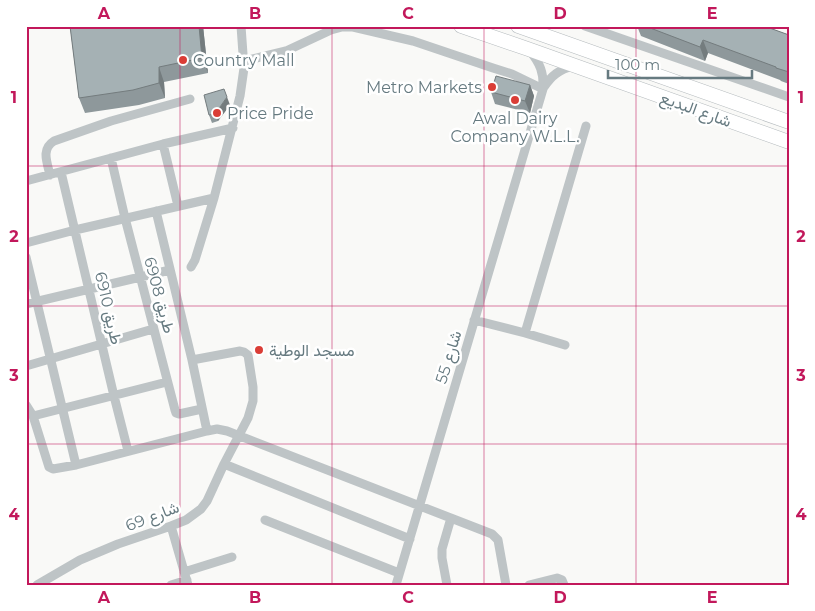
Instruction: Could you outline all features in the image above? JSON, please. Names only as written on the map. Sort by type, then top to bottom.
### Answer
[{"type":"main road","name":"شارع البديع","points":[[461,26],[789,142]]},
{"type":"main road","name":"شارع البديع","points":[[518,26],[789,122]]},
{"type":"street","points":[[191,267],[195,260],[214,198],[240,96],[244,60],[242,26]]},
{"type":"street","points":[[585,26],[789,97]]},
{"type":"street","points":[[244,60],[286,51],[330,30],[353,27],[413,41],[512,74],[542,89]]},
{"type":"street","name":"شارع 55","points":[[396,585],[542,89],[541,68],[528,49]]},
{"type":"street","name":"شارع 55","points":[[542,89],[554,74],[575,65]]},
{"type":"street","points":[[50,175],[46,153],[48,146],[54,141],[111,120],[190,98]]},
{"type":"street","points":[[525,333],[586,126]]},
{"type":"street","points":[[26,181],[163,144],[233,128]]},
{"type":"street","points":[[163,144],[178,206]]},
{"type":"street","name":"طريق 6908","points":[[111,158],[176,413],[202,409]]},
{"type":"street","name":"طريق 6910","points":[[61,172],[128,451]]},
{"type":"street","points":[[26,243],[214,198]]},
{"type":"street","points":[[156,211],[207,430]]},
{"type":"street","points":[[26,257],[76,465]]},
{"type":"street","points":[[26,304],[170,270]]},
{"type":"street","points":[[474,320],[565,345]]},
{"type":"street","points":[[26,366],[154,329]]},
{"type":"street","name":"شارع 69","points":[[37,585],[68,566],[99,551],[186,520],[207,501],[248,418],[253,401],[253,387],[248,355],[242,351],[192,360]]},
{"type":"street","points":[[32,416],[167,382]]},
{"type":"street","points":[[26,405],[32,416],[49,466],[54,469],[76,465],[207,430],[222,430],[492,534],[496,537],[499,544],[506,585]]},
{"type":"street","points":[[224,464],[410,539]]},
{"type":"street","points":[[447,585],[442,548],[451,518]]},
{"type":"street","points":[[265,520],[399,573]]},
{"type":"street","points":[[171,526],[186,579]]},
{"type":"street","points":[[171,585],[232,557]]},
{"type":"street","points":[[529,585],[557,578],[563,582]]},
{"type":"building","points":[[70,26],[199,26],[202,58],[159,67],[159,83],[133,90],[79,98]]},
{"type":"building","points":[[645,26],[764,26],[789,35],[789,72],[703,40],[700,47]]},
{"type":"building","points":[[496,76],[530,85],[525,101],[491,92]]},
{"type":"building","points":[[224,89],[227,97],[215,114],[209,115],[204,95]]},
{"type":"place","name":"Country Mall","points":[[183,60]]},
{"type":"place","name":"Metro Markets","points":[[492,87]]},
{"type":"place","name":"Awal Dairy Company W.L.L.","points":[[515,100]]},
{"type":"place","name":"Price Pride","points":[[217,113]]},
{"type":"place","name":"مسجد الوطية","points":[[259,350]]}]
